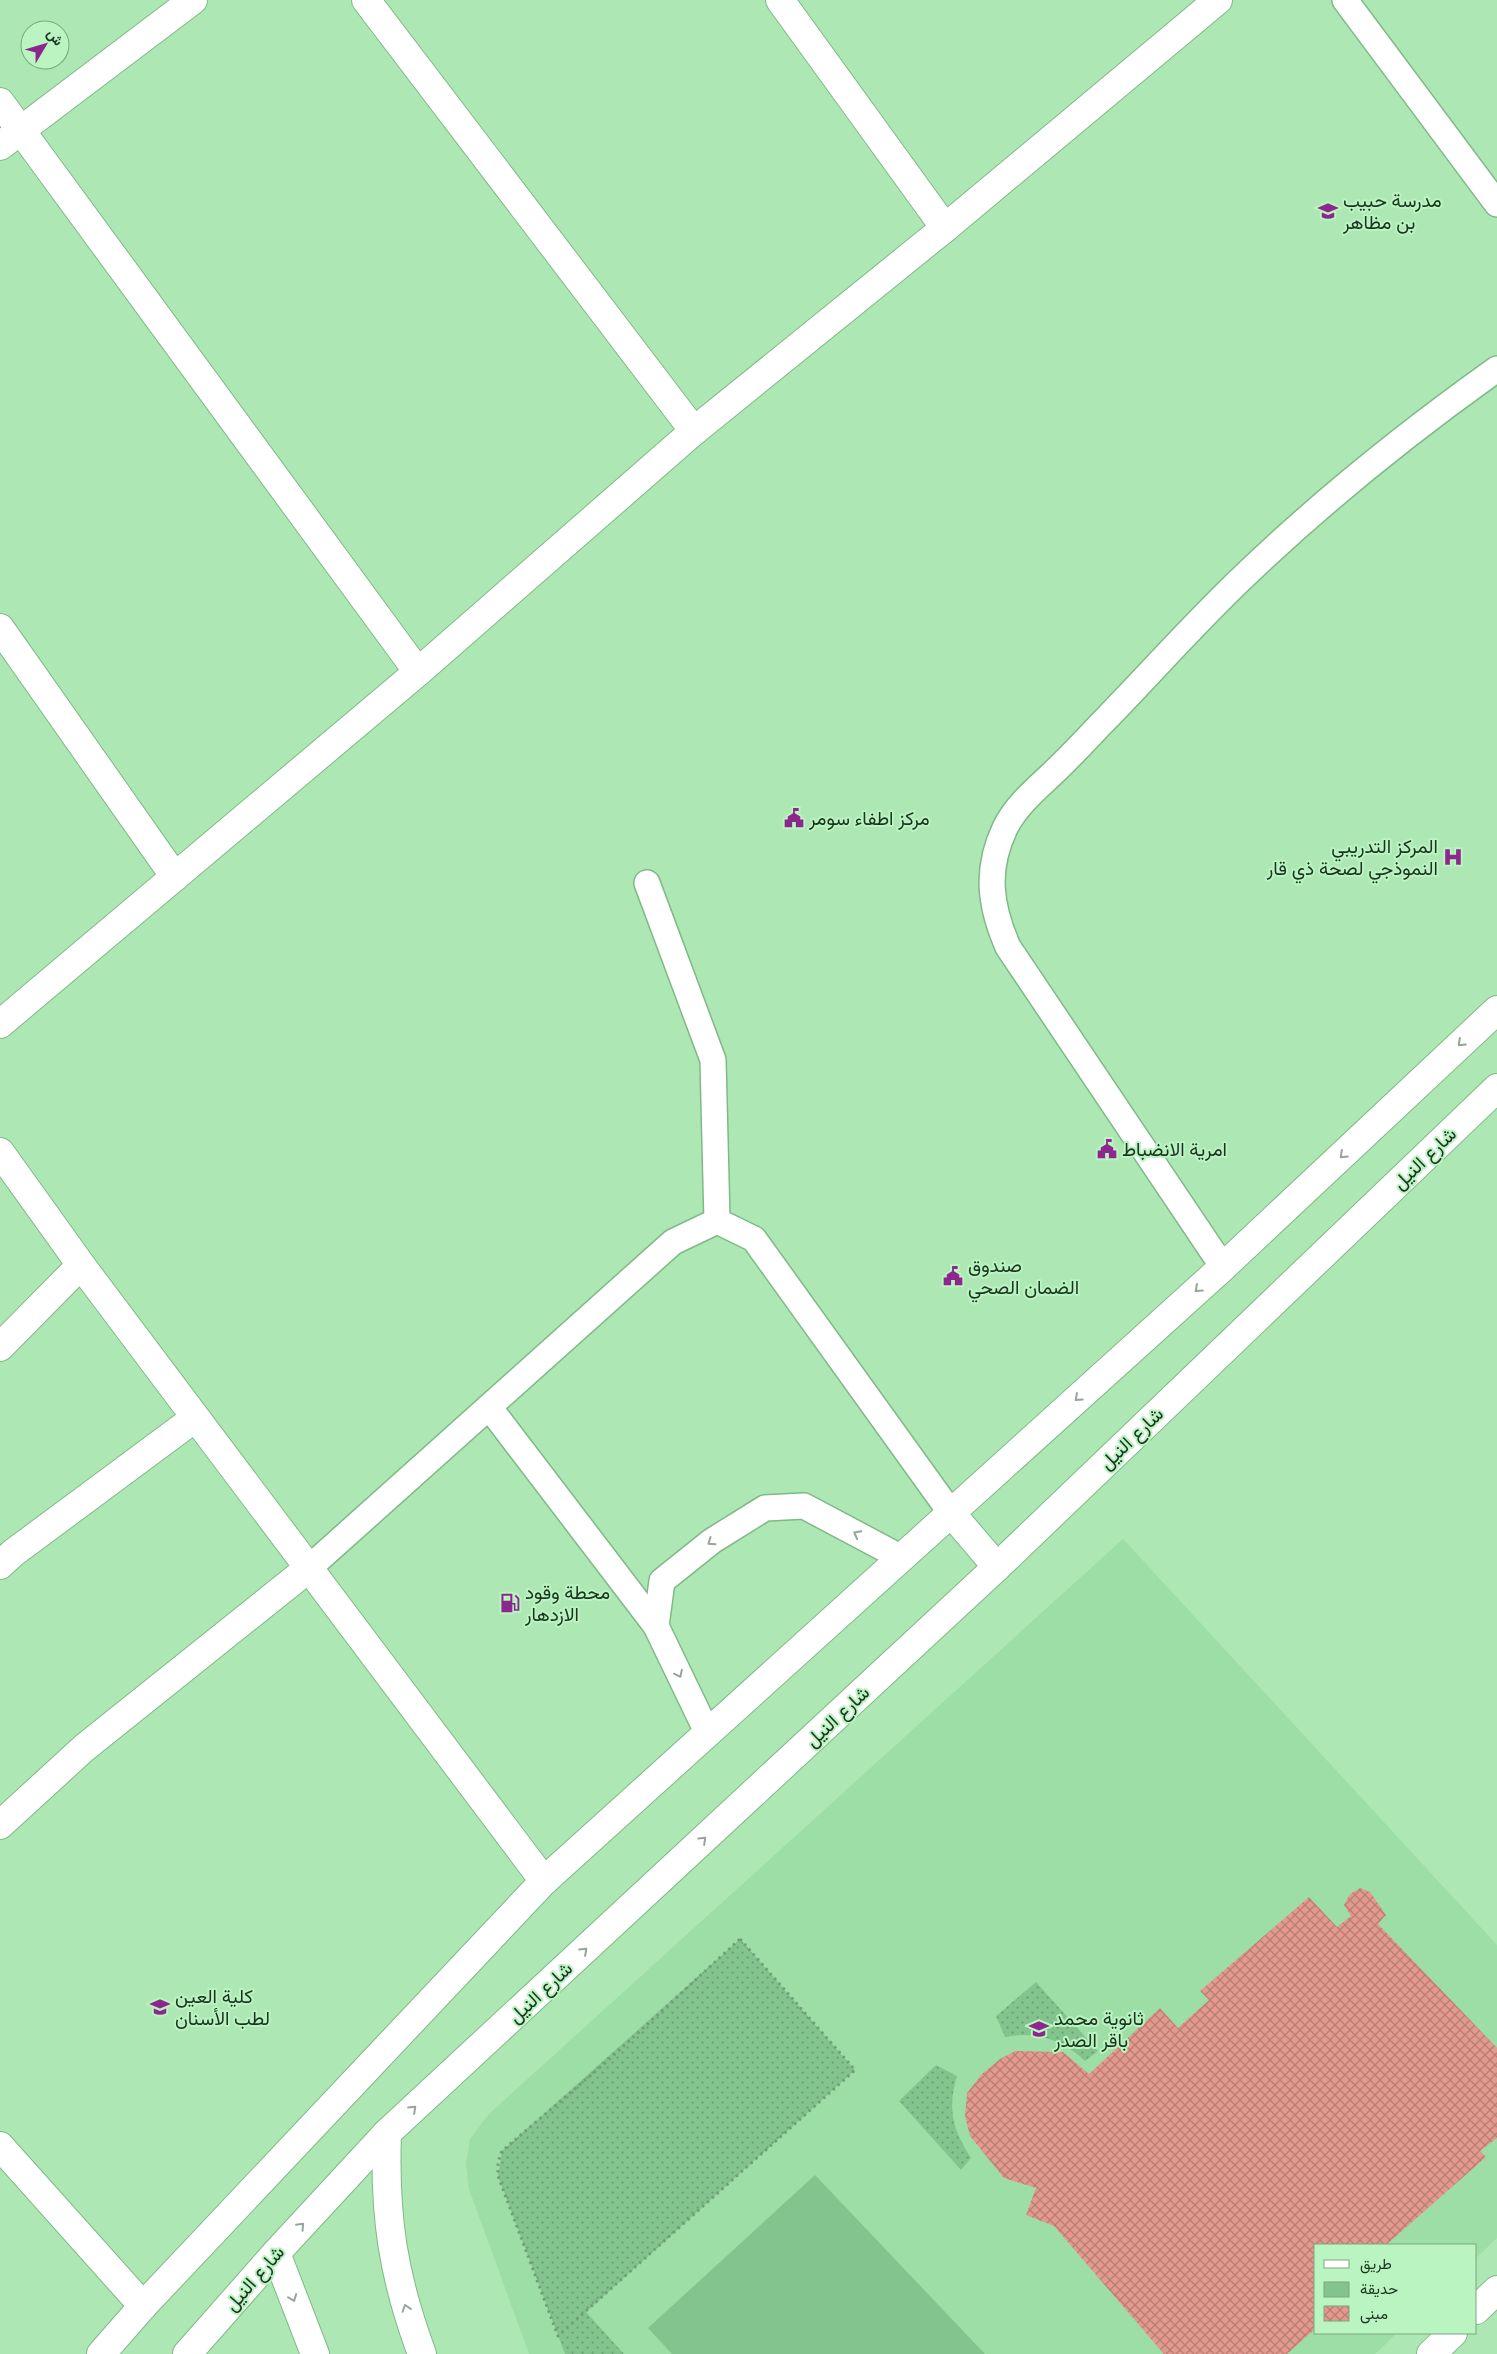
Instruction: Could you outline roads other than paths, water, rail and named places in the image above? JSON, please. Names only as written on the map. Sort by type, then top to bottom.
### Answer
[{"type":"street","points":[[10,138],[193,0]]},
{"type":"street","points":[[366,0],[694,431]]},
{"type":"street","points":[[780,0],[945,228]]},
{"type":"street","points":[[0,1024],[418,672],[694,431],[945,228],[1218,0]]},
{"type":"street","points":[[0,102],[10,138],[418,672]]},
{"type":"street","points":[[0,628],[175,877]]},
{"type":"street","points":[[101,2354],[143,2306],[544,1882],[900,1557],[1223,1267],[1497,1010]]},
{"type":"street","name":"شارع النيل","points":[[187,2354],[276,2253],[387,2133],[998,1567],[1497,1088]]},
{"type":"street","points":[[0,1152],[80,1265],[544,1882]]},
{"type":"street","points":[[0,1347],[80,1265]]},
{"type":"street","points":[[0,1565],[13,1552],[195,1418]]},
{"type":"street","points":[[951,1513],[998,1567]]},
{"type":"street","points":[[0,1825],[84,1748],[309,1568]]},
{"type":"street","points":[[387,2133],[385,2184],[389,2235],[400,2289],[422,2354]]},
{"type":"street","points":[[0,2146],[143,2306]]},
{"type":"street","points":[[276,2253],[315,2354]]},
{"type":"street","points":[[1477,2309],[1497,2290]]},
{"type":"street","points":[[1431,2354],[1452,2334]]},
{"type":"lane","points":[[1345,0],[1497,204]]},
{"type":"lane","points":[[1223,1267],[1008,947],[997,922],[992,894],[992,871],[997,848],[1006,827],[1018,807],[1070,756],[1240,580],[1303,522],[1384,453],[1497,369]]},
{"type":"lane","points":[[647,884],[713,1060],[717,1221]]},
{"type":"lane","points":[[309,1568],[673,1242],[717,1221]]},
{"type":"lane","points":[[717,1221],[754,1239],[951,1513]]},
{"type":"lane","points":[[489,1407],[656,1626],[708,1734]]},
{"type":"lane","points":[[656,1626],[662,1581],[712,1541],[765,1508],[804,1506],[900,1557]]},
{"type":"place","name":"مدرسة حبيب بن مظاهر","points":[[1328,211]]},
{"type":"place","name":"مركز اطفاء سومر","points":[[794,818]]},
{"type":"place","name":"المركز التدريبي النموذجي لصحة ذي قار","points":[[1453,857]]},
{"type":"place","name":"امرية الانضباط","points":[[1107,1149]]},
{"type":"place","name":"صندوق الضمان الصحي","points":[[953,1276]]},
{"type":"place","name":"محطة وقود الازدهار","points":[[510,1603]]},
{"type":"place","name":"كلية العين لطب الأسنان","points":[[160,2007]]},
{"type":"place","name":"ثانوية محمد باقر الصدر","points":[[1039,2029]]}]
